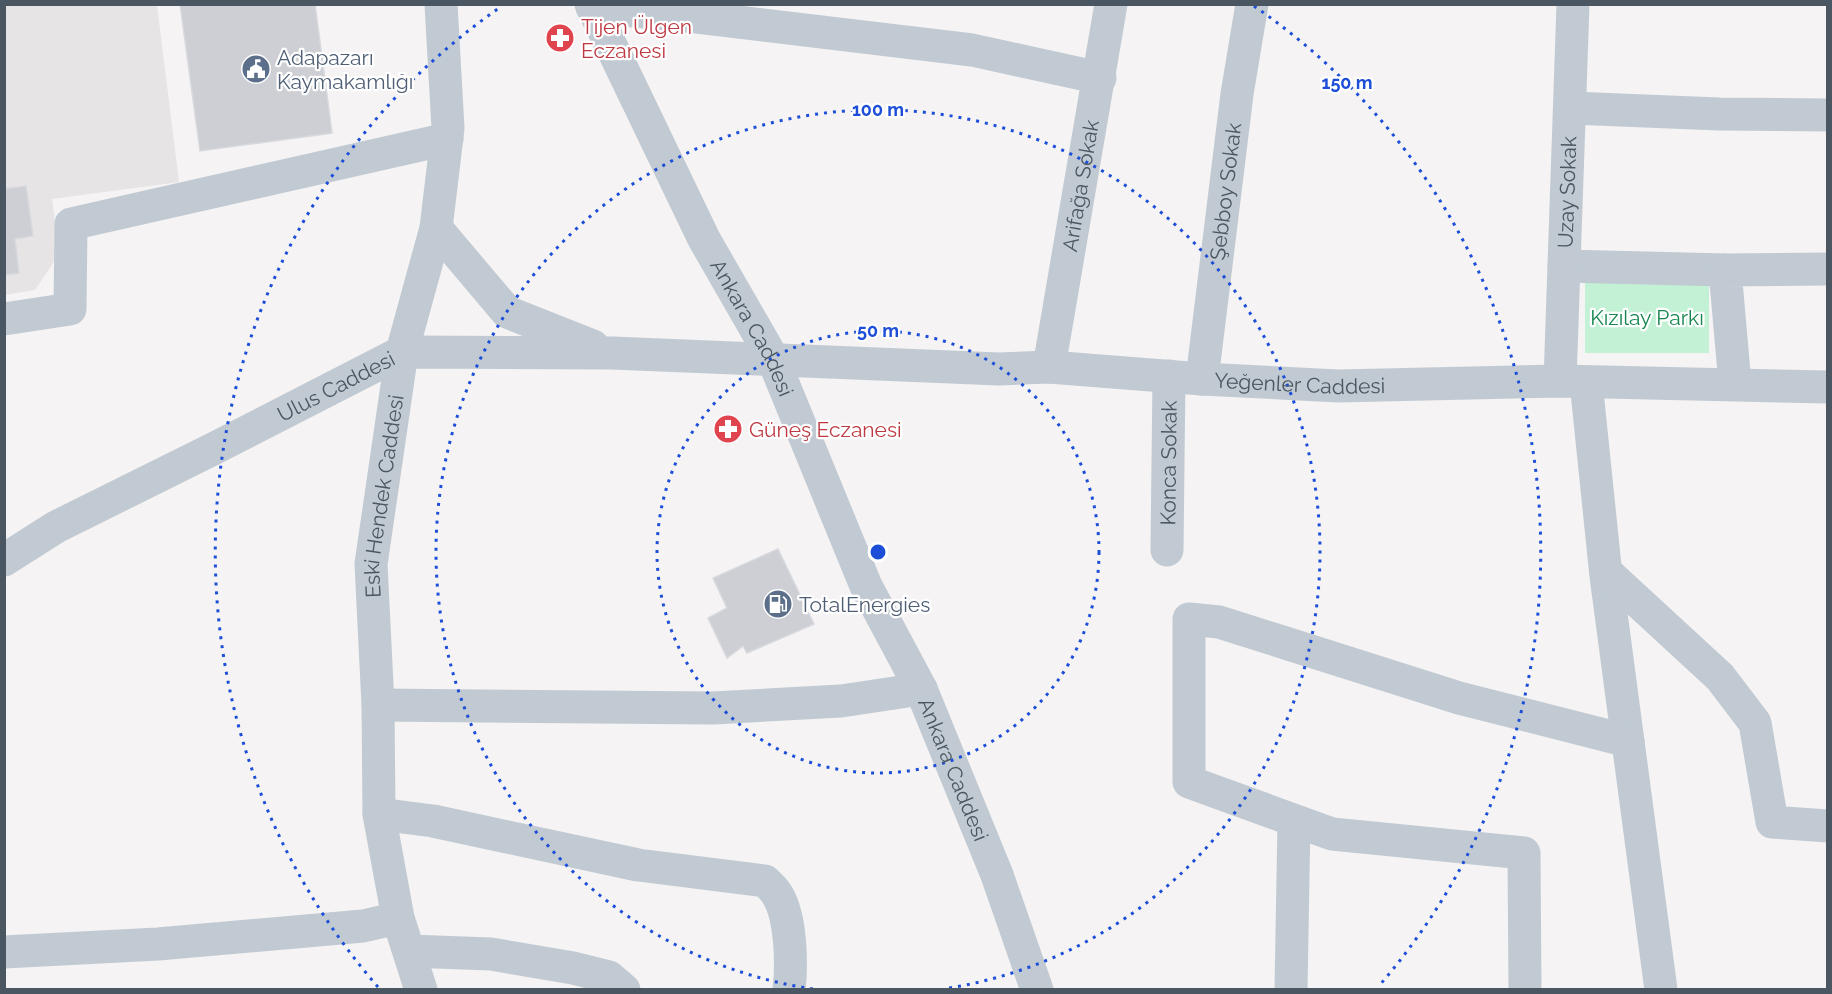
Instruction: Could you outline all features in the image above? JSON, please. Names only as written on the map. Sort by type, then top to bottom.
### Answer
[{"type":"street","name":"Eski Hendek Caddesi","points":[[421,990],[398,918],[379,814],[378,705],[371,564],[402,352],[436,228],[448,128],[441,4]]},
{"type":"street","name":"Arifağa Sokak","points":[[1049,367],[1111,4]]},
{"type":"street","name":"Şebboy Sokak","points":[[1202,379],[1237,94],[1252,4]]},
{"type":"street","name":"Uzay Sokak","points":[[1573,4],[1564,266],[1573,381],[1606,572],[1661,990]]},
{"type":"street","points":[[591,6],[972,50],[1100,78]]},
{"type":"street","name":"Ankara Caddesi","points":[[591,6],[704,239],[773,359],[866,586],[921,689],[997,875],[1037,990]]},
{"type":"street","points":[[1571,108],[1719,114],[1827,115]]},
{"type":"street","points":[[4,319],[70,309],[70,224],[447,139]]},
{"type":"street","points":[[436,228],[507,312],[612,353]]},
{"type":"street","points":[[1564,266],[1725,270],[1827,269]]},
{"type":"street","points":[[1725,270],[1735,384]]},
{"type":"street","name":"Ulus Caddesi","points":[[4,560],[56,526],[402,352],[612,353],[773,359]]},
{"type":"street","name":"Yeğenler Caddesi","points":[[773,359],[999,369],[1049,367],[1202,379],[1338,386],[1573,381],[1827,387]]},
{"type":"street","name":"Konca Sokak","points":[[1167,550],[1169,376]]},
{"type":"street","points":[[1606,572],[1720,676],[1755,723],[1772,822],[1827,826]]},
{"type":"street","points":[[1526,990],[1524,853],[1332,834],[1189,782],[1189,619],[1219,622],[1460,698],[1628,741]]},
{"type":"street","points":[[378,705],[713,708],[841,701],[921,689]]},
{"type":"street","points":[[379,814],[433,821],[638,865],[765,881],[778,894],[784,911],[792,965],[789,990]]},
{"type":"street","points":[[1290,990],[1294,820]]},
{"type":"street","points":[[4,952],[158,944],[351,927],[398,918]]},
{"type":"street","points":[[409,951],[491,954],[573,968],[609,977],[624,990]]},
{"type":"shaded area","points":[[4,5],[157,5],[179,182],[52,199],[59,254],[35,290],[5,295]]},
{"type":"green space","name":"Kızılay Parkı","points":[[1709,280],[1709,353],[1585,353],[1585,281]]},
{"type":"building","name":"Adapazarı Kaymakamlığı","points":[[180,4],[315,4],[332,133],[200,151]]},
{"type":"building","points":[[26,186],[33,236],[15,239],[19,273],[4,275],[4,189]]},
{"type":"building","points":[[778,549],[814,624],[747,653],[743,646],[727,658],[708,618],[727,608],[713,578]]},
{"type":"place","name":"Tijen Ülgen Eczanesi","points":[[560,38]]},
{"type":"place","name":"Adapazarı Kaymakamlığı","points":[[256,69]]},
{"type":"place","name":"Güneş Eczanesi","points":[[728,429]]},
{"type":"place","name":"TotalEnergies","points":[[778,604]]}]
